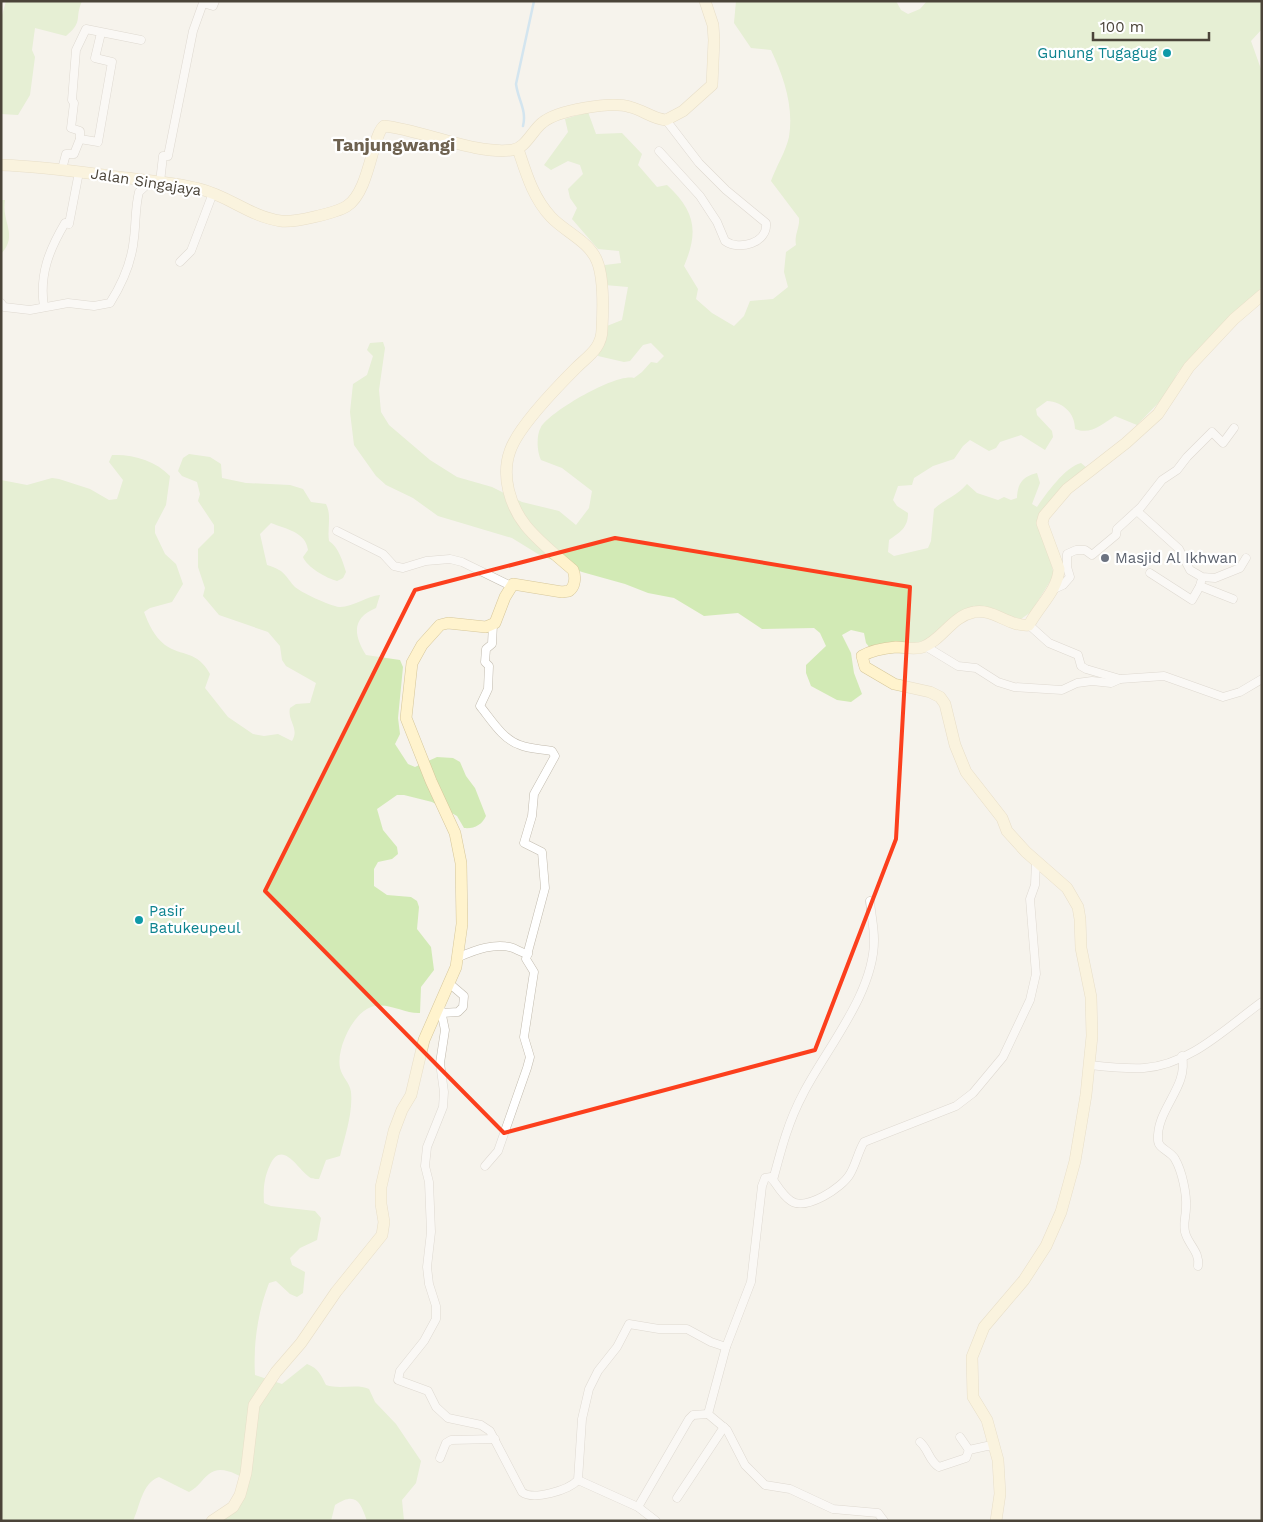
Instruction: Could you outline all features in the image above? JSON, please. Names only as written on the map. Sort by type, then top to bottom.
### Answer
[{"type":"street","points":[[1,303],[3,307],[30,310],[68,303],[102,306],[110,303],[118,292],[134,240],[139,192],[156,182],[163,156],[168,156],[177,104],[184,84],[196,19],[203,3],[213,6],[215,1]]},
{"type":"street","points":[[666,120],[684,111],[712,85],[714,31],[705,1]]},
{"type":"street","points":[[62,169],[66,154],[74,154],[80,139],[80,131],[71,128],[76,50],[86,29],[141,40]]},
{"type":"street","points":[[80,139],[98,142],[112,62],[94,58],[101,33]]},
{"type":"street","points":[[336,531],[383,554],[394,566],[403,568],[426,561],[450,559],[462,562],[511,586],[527,585],[562,592],[569,591],[574,585],[575,575],[572,570],[530,531],[514,508],[508,488],[507,461],[515,439],[558,388],[600,343],[602,330],[600,268],[592,252],[551,217],[532,191],[518,149],[542,122],[558,114],[575,109],[626,106],[666,120],[699,163],[766,223],[766,227],[760,237],[753,243],[742,245],[732,245],[725,241],[717,222],[700,196],[659,151]]},
{"type":"street","name":"Jalan Singajaya","points":[[1,165],[62,169],[156,182],[213,193],[243,209],[282,222],[343,208],[351,203],[365,180],[378,135],[384,126],[481,148],[518,149]]},
{"type":"street","points":[[44,307],[42,280],[48,255],[65,224],[69,224],[79,172]]},
{"type":"street","points":[[180,262],[191,251],[213,193]]},
{"type":"street","points":[[1030,625],[1044,599],[1058,581],[1059,569],[1042,523],[1044,516],[1066,489],[1126,443],[1158,414],[1189,367],[1234,319],[1262,295]]},
{"type":"street","points":[[1054,588],[1063,585],[1070,578],[1067,567],[1067,554],[1076,550],[1085,550],[1092,555],[1116,535],[1117,529],[1137,511],[1162,480],[1177,470],[1212,432],[1223,443],[1234,428]]},
{"type":"street","points":[[1137,511],[1179,549],[1190,570],[1202,577],[1215,578],[1240,568],[1246,558]]},
{"type":"street","points":[[1150,573],[1192,600],[1200,586],[1202,577]]},
{"type":"street","points":[[212,1521],[233,1507],[240,1495],[246,1473],[254,1405],[276,1372],[301,1343],[336,1292],[382,1235],[384,1222],[381,1187],[394,1131],[402,1110],[411,1095],[424,1040],[442,1010],[459,957],[462,924],[461,862],[455,833],[409,729],[406,708],[412,663],[422,645],[440,625],[448,623],[486,627],[493,624],[498,618],[511,586]]},
{"type":"street","points":[[1200,586],[1233,599]]},
{"type":"street","points":[[925,646],[949,625],[965,615],[976,611],[1014,625],[1030,625],[1049,643],[1078,655],[1081,666],[1120,679]]},
{"type":"street","points":[[485,1166],[498,1151],[509,1125],[530,1058],[524,1037],[534,972],[533,967],[526,962],[546,881],[542,852],[524,843],[532,816],[534,794],[555,756],[552,751],[531,749],[515,743],[490,719],[480,706],[488,689],[489,666],[485,662],[486,649],[492,644],[493,624]]},
{"type":"street","points":[[996,1521],[1000,1475],[996,1447],[987,1420],[973,1397],[972,1357],[984,1327],[1024,1280],[1053,1230],[1076,1161],[1090,1064],[1092,1036],[1091,997],[1081,948],[1078,907],[1074,897],[1061,882],[1036,861],[1007,831],[1002,818],[981,794],[961,763],[945,704],[940,697],[930,692],[894,684],[865,666],[862,662],[862,656],[868,652],[896,647],[925,646],[958,666],[976,668],[998,682],[1014,687],[1062,690],[1077,683],[1092,681],[1110,683],[1120,679],[1164,676],[1223,697],[1240,692],[1262,679]]},
{"type":"street","points":[[708,1414],[726,1347],[747,1296],[754,1268],[764,1180],[768,1177],[773,1180],[790,1200],[803,1205],[811,1202],[845,1182],[855,1165],[864,1142],[956,1106],[973,1093],[1010,1044],[1032,991],[1036,965],[1030,899],[1035,885],[1036,861]]},
{"type":"street","points":[[773,1180],[788,1124],[804,1092],[829,1053],[863,988],[874,940],[870,902]]},
{"type":"street","points":[[459,957],[481,948],[496,947],[513,948],[528,954]]},
{"type":"street","points":[[442,1010],[458,1012],[463,1007],[464,996],[450,984]]},
{"type":"street","points":[[1090,1064],[1145,1068],[1182,1056],[1225,1031],[1262,1002]]},
{"type":"street","points":[[442,1010],[445,1030],[440,1063],[444,1092],[443,1107],[426,1147],[425,1166],[429,1182],[431,1232],[427,1267],[429,1284],[436,1306],[436,1319],[424,1341],[400,1371],[397,1377],[400,1382],[428,1391],[436,1407],[448,1418],[481,1425],[490,1431],[516,1484],[526,1496],[539,1496],[571,1486],[578,1480],[582,1419],[589,1388],[598,1371],[617,1347],[626,1326],[633,1323],[658,1329],[687,1329],[711,1342],[726,1347]]},
{"type":"street","points":[[1182,1056],[1183,1073],[1162,1116],[1158,1139],[1162,1148],[1175,1158],[1186,1206],[1185,1234],[1194,1248],[1198,1266]]},
{"type":"street","points":[[638,1507],[689,1419],[693,1415],[708,1414],[724,1427],[745,1465],[765,1484],[790,1490],[833,1509],[878,1513],[884,1521]]},
{"type":"street","points":[[677,1498],[724,1427]]},
{"type":"street","points":[[960,1437],[969,1450]]},
{"type":"street","points":[[440,1458],[446,1443],[451,1440],[495,1439]]},
{"type":"street","points":[[920,1442],[927,1449],[932,1461],[939,1467],[966,1458],[969,1450]]},
{"type":"street","points":[[969,1450],[987,1446],[996,1447]]},
{"type":"street","points":[[578,1480],[638,1507],[656,1521]]},
{"type":"highlighted area","points":[[615,538],[910,587],[896,839],[815,1050],[504,1133],[265,891],[415,590]]},
{"type":"green space","points":[[6,1],[82,1],[77,23],[66,36],[35,28],[32,50],[35,57],[30,95],[18,115],[1,114],[1,19]]},
{"type":"green space","points":[[736,1],[896,1],[901,10],[908,14],[920,9],[927,1],[1262,1],[1262,29],[1251,41],[1262,72],[1262,287],[1178,372],[1165,396],[1137,425],[1115,416],[1096,428],[1081,431],[1075,429],[1073,418],[1067,409],[1047,401],[1036,409],[1037,415],[1052,431],[1053,437],[1045,450],[1021,435],[1000,442],[996,448],[989,451],[970,440],[954,459],[933,466],[914,478],[912,485],[898,486],[893,500],[897,506],[908,513],[908,518],[900,532],[889,540],[888,552],[894,556],[928,548],[931,541],[934,509],[959,492],[967,484],[977,493],[998,500],[1004,497],[1011,500],[1017,498],[1018,488],[1022,481],[1028,476],[1037,473],[1040,483],[1032,504],[1037,507],[1056,482],[1069,470],[1081,463],[1087,468],[1040,519],[1054,575],[1031,612],[1021,619],[985,610],[952,620],[922,643],[870,648],[866,643],[864,633],[851,630],[842,635],[851,653],[854,673],[862,694],[851,702],[837,700],[811,686],[806,673],[806,665],[826,646],[820,633],[814,628],[762,629],[738,613],[704,616],[674,598],[648,593],[625,584],[582,572],[538,554],[512,538],[438,516],[413,498],[386,485],[376,476],[354,445],[350,412],[353,384],[367,375],[373,356],[367,350],[370,343],[383,342],[385,348],[379,390],[381,412],[389,425],[430,460],[457,477],[492,487],[522,502],[559,511],[576,525],[589,508],[592,491],[562,468],[541,460],[538,434],[541,427],[547,420],[570,403],[613,381],[634,378],[651,362],[657,363],[664,356],[651,343],[643,345],[630,361],[624,362],[598,356],[607,326],[622,320],[628,287],[605,285],[605,265],[621,263],[619,251],[598,249],[572,219],[577,208],[570,198],[568,189],[583,174],[580,165],[568,161],[551,170],[544,165],[568,132],[565,119],[588,112],[596,134],[622,133],[642,154],[638,165],[657,187],[667,185],[684,204],[692,222],[693,232],[689,254],[684,266],[698,289],[696,299],[712,313],[734,326],[744,316],[750,301],[773,299],[788,287],[784,272],[786,252],[796,245],[799,218],[771,181],[789,137],[790,115],[787,92],[771,50],[751,48],[734,23]]},
{"type":"green space","points":[[1,200],[5,200],[4,208],[9,241],[1,254]]},
{"type":"green space","points":[[189,454],[210,457],[221,464],[222,478],[246,483],[290,485],[303,489],[311,502],[326,504],[329,513],[329,541],[342,559],[346,572],[343,578],[337,581],[322,575],[305,561],[303,557],[308,550],[303,539],[289,529],[271,523],[260,534],[267,565],[281,571],[302,592],[335,606],[349,606],[380,595],[376,608],[368,612],[359,622],[357,634],[366,655],[400,660],[403,667],[398,718],[400,734],[395,744],[408,764],[415,767],[437,757],[453,758],[460,762],[466,776],[475,788],[486,816],[477,826],[464,828],[457,816],[432,802],[404,795],[397,795],[377,809],[383,830],[397,847],[398,854],[392,859],[378,862],[374,869],[374,886],[387,895],[411,897],[417,901],[419,907],[417,929],[431,947],[434,970],[421,987],[420,1013],[383,1006],[371,1007],[358,1016],[347,1033],[339,1060],[341,1071],[351,1092],[351,1108],[340,1156],[326,1160],[319,1179],[313,1179],[290,1158],[280,1155],[270,1165],[264,1184],[264,1203],[271,1206],[315,1211],[321,1218],[317,1240],[300,1248],[290,1258],[292,1265],[305,1272],[303,1293],[297,1297],[290,1294],[276,1281],[269,1283],[257,1328],[255,1375],[282,1384],[307,1364],[317,1370],[326,1385],[364,1387],[369,1389],[375,1402],[396,1424],[421,1461],[416,1483],[402,1500],[404,1521],[367,1521],[359,1503],[356,1500],[347,1499],[335,1505],[331,1521],[218,1521],[242,1499],[249,1481],[224,1470],[219,1470],[209,1474],[189,1492],[159,1477],[153,1480],[142,1496],[133,1521],[1,1521],[1,480],[27,485],[52,478],[59,479],[90,489],[109,500],[117,499],[123,480],[109,462],[112,455],[136,457],[151,462],[170,476],[166,505],[155,526],[155,533],[165,554],[176,564],[183,584],[172,602],[150,608],[144,612],[148,621],[161,642],[171,649],[195,657],[205,666],[210,674],[205,688],[228,717],[253,734],[264,736],[278,734],[292,741],[295,732],[290,717],[290,708],[296,704],[310,703],[316,683],[286,666],[282,660],[280,646],[268,632],[219,615],[203,596],[205,588],[198,567],[198,549],[214,533],[214,525],[198,501],[200,494],[197,482],[182,476],[178,471],[183,458]]},
{"type":"waterway","points":[[523,126],[524,115],[516,84],[534,1]]},
{"type":"place","name":"Gunung Tugagug","points":[[1167,53]]},
{"type":"place","name":"Masjid Al Ikhwan","points":[[1105,558]]},
{"type":"place","name":"Pasir Batukeupeul","points":[[139,920]]},
{"type":"district","name":"Tanjungwangi","points":[[394,144]]}]
